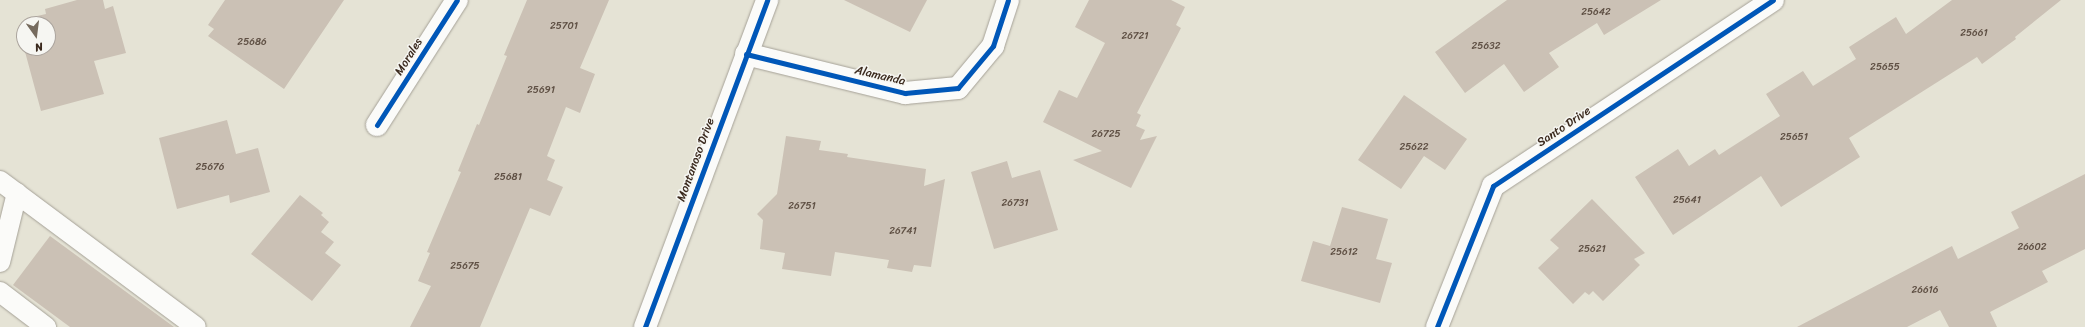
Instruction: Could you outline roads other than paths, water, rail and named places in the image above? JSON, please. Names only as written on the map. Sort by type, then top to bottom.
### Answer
[{"type":"street","name":"Morales","points":[[378,125],[457,0]]},
{"type":"street","name":"Montanoso Drive","points":[[645,327],[767,0]]},
{"type":"street","name":"Alamanda","points":[[746,54],[905,93],[958,88],[993,46],[1008,0]]},
{"type":"street","name":"Santo Drive","points":[[1437,327],[1493,186],[1773,0]]},
{"type":"lane","points":[[0,181],[196,327]]},
{"type":"lane","points":[[0,262],[17,193]]},
{"type":"lane","points":[[0,292],[46,327]]}]
